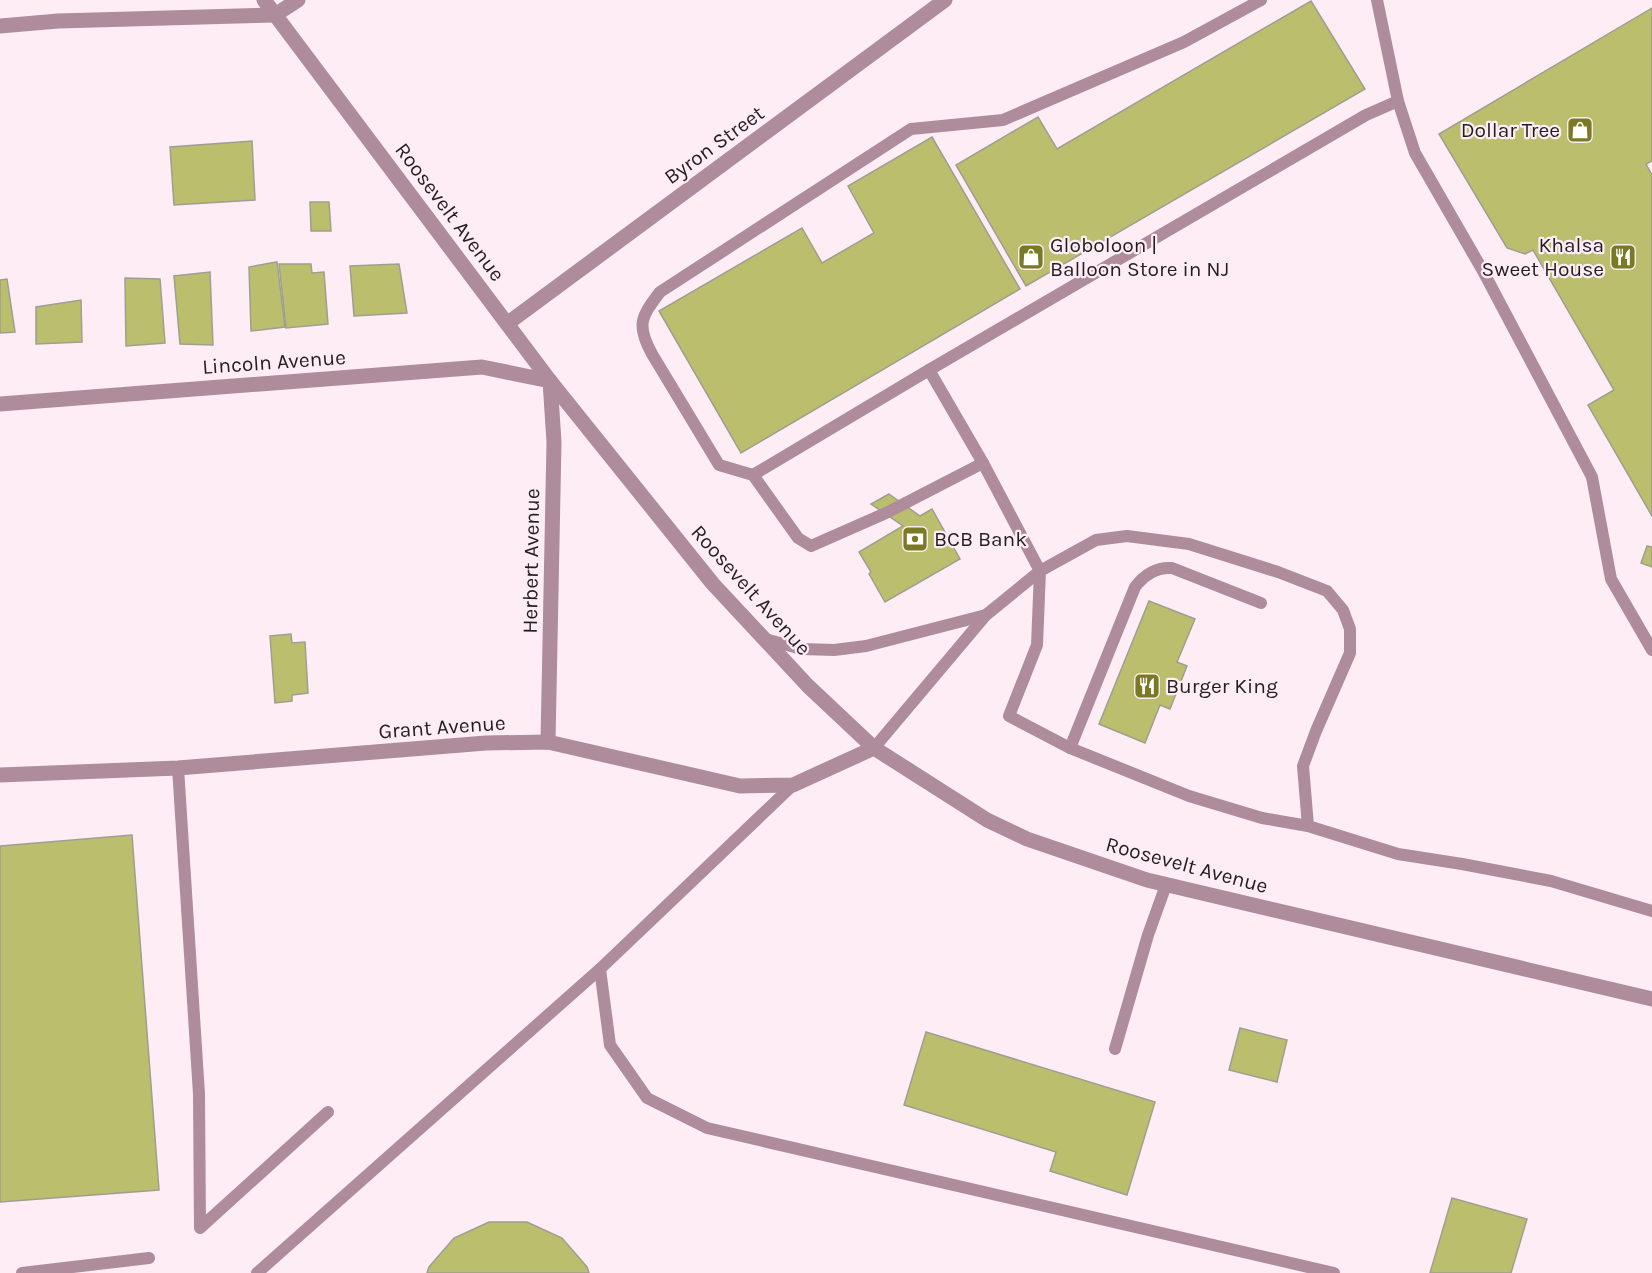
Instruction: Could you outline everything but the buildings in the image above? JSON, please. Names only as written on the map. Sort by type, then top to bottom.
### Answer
[{"type":"street","name":"Roosevelt Avenue","points":[[264,0],[550,381],[713,584],[808,686],[874,748],[987,820],[1027,839],[1147,880],[1652,999]]},
{"type":"street","points":[[0,26],[58,21],[275,15],[298,0]]},
{"type":"street","name":"Byron Street","points":[[508,323],[945,0]]},
{"type":"street","name":"Lincoln Avenue","points":[[0,404],[482,367],[550,381]]},
{"type":"street","name":"Herbert Avenue","points":[[548,742],[554,442],[550,381]]},
{"type":"street","name":"Grant Avenue","points":[[0,775],[178,768],[486,743],[548,742],[740,786],[794,785],[874,748]]},
{"type":"lane","points":[[983,463],[886,513],[811,546],[798,538],[753,475],[719,465],[644,340],[640,324],[646,310],[660,292],[910,129],[1003,120],[1184,42],[1261,0]]},
{"type":"lane","points":[[1377,0],[1398,101],[1415,153],[1483,271],[1592,477],[1611,579],[1652,650]]},
{"type":"lane","points":[[753,475],[1366,115],[1398,101]]},
{"type":"lane","points":[[929,370],[983,463],[1040,571],[1037,645],[1010,716],[1070,748],[1189,796],[1262,818],[1308,826],[1398,854],[1551,881],[1652,911]]},
{"type":"lane","points":[[874,748],[986,615],[1040,571],[1096,540],[1127,537],[1189,544],[1327,591],[1343,610],[1350,629],[1350,653],[1303,766],[1308,826]]},
{"type":"lane","points":[[1070,748],[1135,587],[1152,571],[1163,567],[1172,568],[1261,603]]},
{"type":"lane","points":[[765,639],[802,649],[834,650],[866,646],[986,615]]},
{"type":"lane","points":[[178,768],[200,1094],[200,1228],[328,1112]]},
{"type":"lane","points":[[257,1273],[600,969],[794,785]]},
{"type":"lane","points":[[1115,1049],[1166,885]]},
{"type":"lane","points":[[600,969],[610,1046],[648,1098],[707,1128],[1334,1273]]},
{"type":"lane","points":[[22,1273],[148,1258]]},
{"type":"place","name":"Dollar Tree","points":[[1580,130]]},
{"type":"place","name":"Globoloon | Balloon Store in NJ","points":[[1031,257]]},
{"type":"place","name":"Khalsa Sweet House","points":[[1623,257]]},
{"type":"place","name":"BCB Bank","points":[[915,539]]},
{"type":"place","name":"Burger King","points":[[1147,686]]}]
